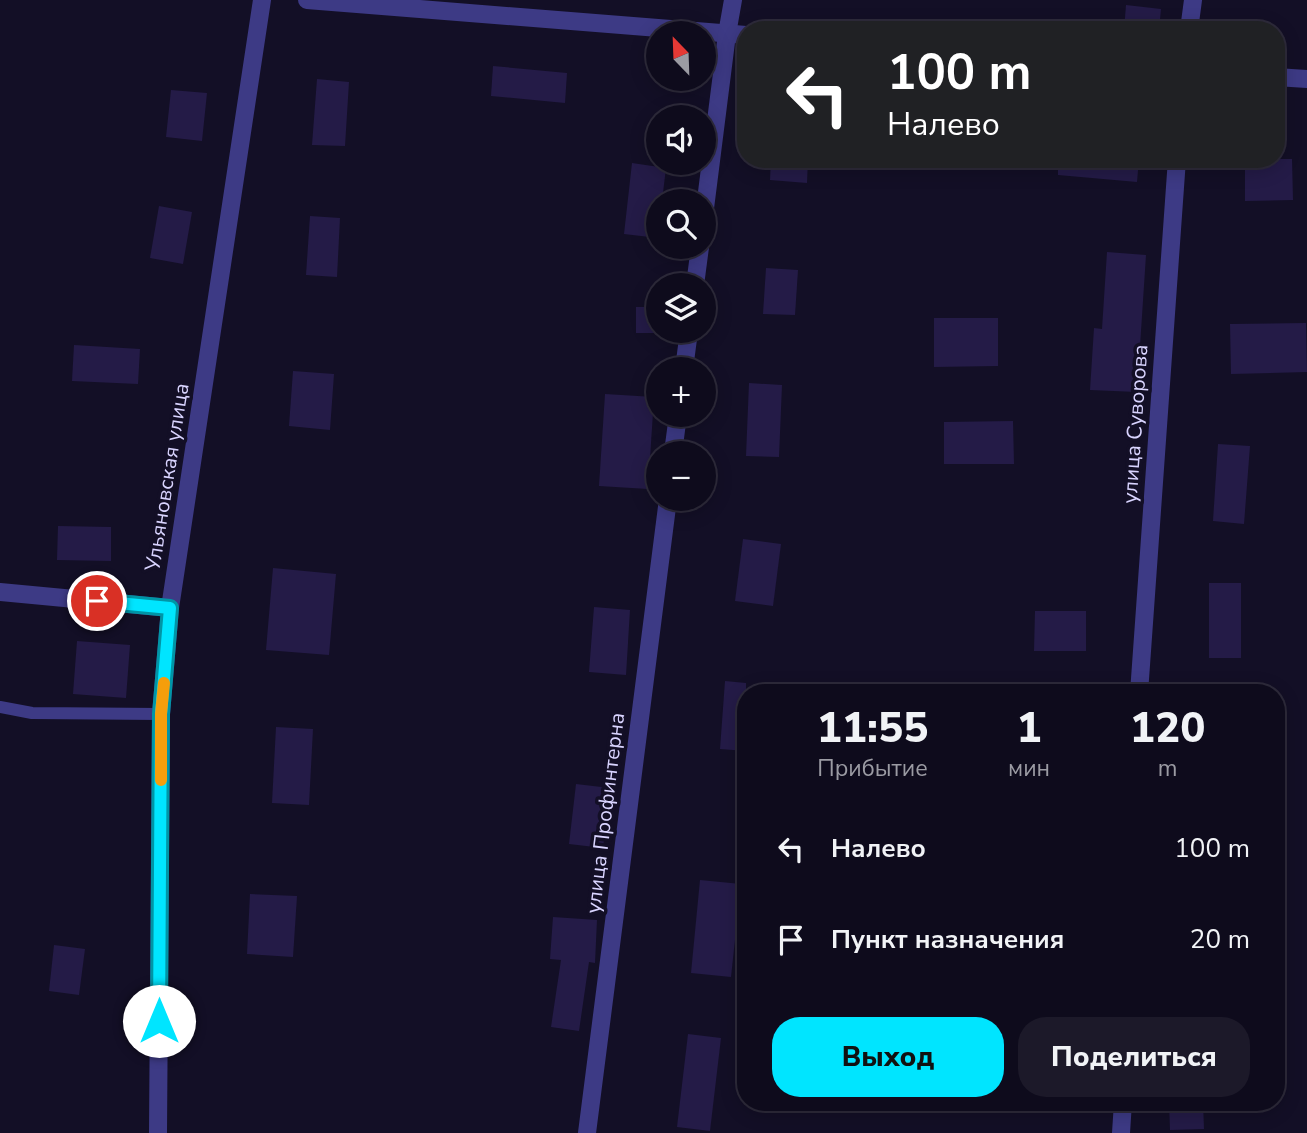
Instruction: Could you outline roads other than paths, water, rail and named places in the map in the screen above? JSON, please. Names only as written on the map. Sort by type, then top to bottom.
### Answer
[{"type":"street","name":"Ульяновская улица","points":[[158,1133],[161,714],[170,608],[261,0]]},
{"type":"street","points":[[307,0],[737,35]]},
{"type":"street","points":[[707,189],[733,0]]},
{"type":"street","points":[[1190,21],[1193,0]]},
{"type":"street","points":[[1285,78],[1307,79]]},
{"type":"street","name":"улица Суворова","points":[[1140,684],[1176,168]]},
{"type":"street","name":"улица Профинтерна","points":[[587,1133],[666,511]]},
{"type":"street","points":[[0,592],[170,608]]},
{"type":"street","points":[[1121,1133],[1122,1111]]},
{"type":"lane","points":[[0,707],[32,713],[161,714]]}]
